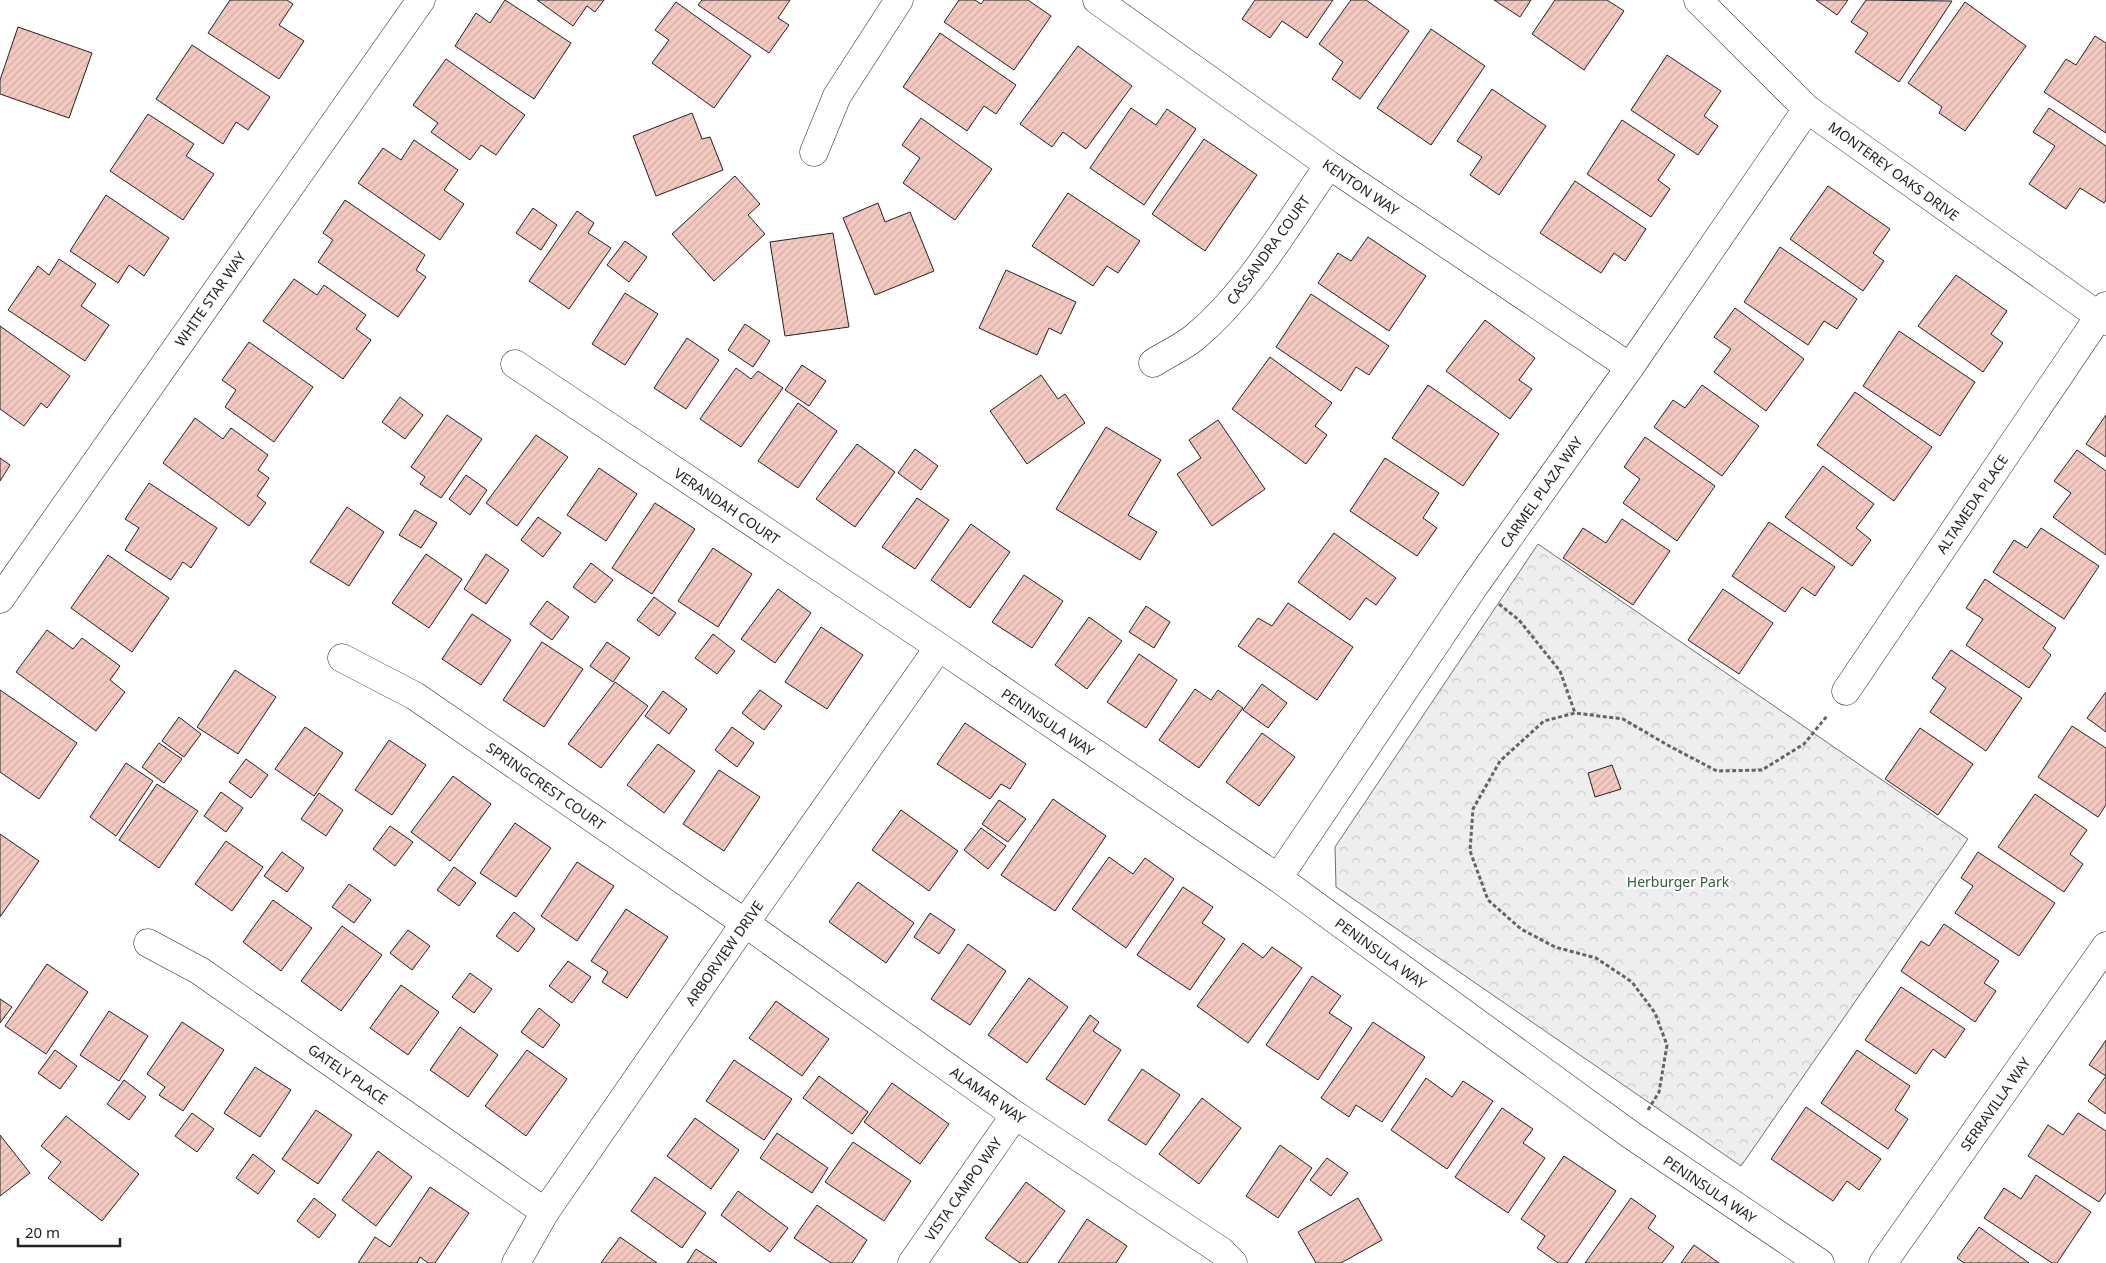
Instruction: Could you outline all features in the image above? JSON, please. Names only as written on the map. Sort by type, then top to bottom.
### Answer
[{"type":"street","name":"WHITE STAR WAY","points":[[0,599],[421,0]]},
{"type":"street","points":[[814,152],[837,96],[899,0]]},
{"type":"street","name":"KENTON WAY","points":[[1096,0],[1329,165],[1630,367]]},
{"type":"street","name":"MONTEREY OAKS DRIVE","points":[[1698,0],[1807,108],[2103,315]]},
{"type":"street","name":"CARMEL PLAZA WAY","points":[[1278,878],[1475,585],[1630,367],[1807,108]]},
{"type":"street","name":"CASSANDRA COURT","points":[[1153,363],[1194,338],[1222,312],[1248,282],[1329,165]]},
{"type":"street","name":"ALTAMEDA PLACE","points":[[1846,691],[2103,315]]},
{"type":"street","name":"VERANDAH COURT","points":[[515,364],[939,647]]},
{"type":"street","name":"PENINSULA WAY","points":[[939,647],[1278,878],[1631,1135],[1820,1263]]},
{"type":"street","name":"ARBORVIEW DRIVE","points":[[516,1263],[545,1212],[939,647]]},
{"type":"street","name":"SPRINGCREST COURT","points":[[342,658],[415,696],[745,923]]},
{"type":"street","name":"ALAMAR WAY","points":[[745,923],[1015,1115],[1221,1251],[1233,1263]]},
{"type":"street","name":"GATELY PLACE","points":[[148,942],[200,971],[545,1212]]},
{"type":"street","name":"SERRAVILLA WAY","points":[[1883,1263],[2106,946]]},
{"type":"street","name":"VISTA CAMPO WAY","points":[[912,1263],[1015,1115]]},
{"type":"path","points":[[1475,585],[1519,620],[1560,671],[1574,713]]},
{"type":"path","points":[[1631,1135],[1659,1092],[1667,1045],[1655,1013],[1632,982],[1596,958],[1555,947],[1521,929],[1488,900],[1470,851],[1473,809],[1500,760],[1544,721],[1574,713],[1622,719],[1717,770],[1762,770],[1804,744],[1846,691]]},
{"type":"green space","name":"Herburger Park","points":[[1538,544],[1968,839],[1741,1166],[1336,887],[1335,847]]},
{"type":"building","points":[[230,0],[287,0],[293,4],[279,25],[304,41],[279,79],[208,33]]},
{"type":"building","points":[[505,0],[571,43],[534,99],[455,46],[476,13],[490,23]]},
{"type":"building","points":[[537,0],[604,0],[595,12],[587,6],[573,26]]},
{"type":"building","points":[[702,0],[790,0],[778,18],[789,25],[769,53],[698,5]]},
{"type":"building","points":[[959,0],[975,0],[981,4],[984,0],[1028,0],[1051,16],[1014,70],[944,22]]},
{"type":"building","points":[[1255,0],[1333,0],[1307,38],[1282,21],[1270,38],[1242,19]]},
{"type":"building","points":[[1351,0],[1366,0],[1409,31],[1360,99],[1332,79],[1343,62],[1319,44]]},
{"type":"building","points":[[1494,0],[1531,0],[1520,17]]},
{"type":"building","points":[[1555,0],[1607,0],[1624,11],[1584,70],[1532,34]]},
{"type":"building","points":[[1816,0],[1848,0],[1837,15]]},
{"type":"building","points":[[1866,0],[1952,1],[1899,82],[1855,52],[1868,33],[1851,22]]},
{"type":"building","points":[[676,2],[751,56],[714,108],[652,63],[669,40],[655,30]]},
{"type":"building","points":[[1965,2],[2026,46],[1965,131],[1939,113],[1942,107],[1908,83]]},
{"type":"building","points":[[18,27],[92,53],[69,118],[0,94],[0,80]]},
{"type":"building","points":[[1431,29],[1485,66],[1431,145],[1377,108]]},
{"type":"building","points":[[940,33],[1016,85],[996,114],[984,106],[967,131],[903,87]]},
{"type":"building","points":[[2095,36],[2106,43],[2106,133],[2044,92],[2066,59],[2076,65]]},
{"type":"building","points":[[192,45],[270,97],[248,130],[236,122],[223,144],[156,99]]},
{"type":"building","points":[[1078,46],[1132,86],[1086,149],[1063,132],[1052,147],[1020,124]]},
{"type":"building","points":[[1667,55],[1721,91],[1704,116],[1718,126],[1698,155],[1631,110]]},
{"type":"building","points":[[446,59],[525,115],[496,155],[481,145],[470,160],[431,132],[438,123],[413,105]]},
{"type":"building","points":[[1492,89],[1546,126],[1499,195],[1470,175],[1482,157],[1457,141]]},
{"type":"building","points":[[1131,108],[1156,125],[1167,109],[1196,129],[1144,205],[1090,168]]},
{"type":"building","points":[[2049,108],[2106,146],[2106,200],[2104,203],[2080,188],[2066,209],[2029,184],[2055,146],[2033,132]]},
{"type":"building","points":[[692,113],[702,139],[710,137],[723,170],[656,196],[633,136]]},
{"type":"building","points":[[148,114],[194,144],[186,156],[214,174],[183,220],[110,171]]},
{"type":"building","points":[[921,118],[992,169],[955,220],[903,183],[920,158],[902,145]]},
{"type":"building","points":[[1622,120],[1675,155],[1658,180],[1670,189],[1651,217],[1587,174]]},
{"type":"building","points":[[1204,139],[1257,175],[1205,251],[1152,214]]},
{"type":"building","points":[[414,140],[458,170],[444,190],[464,204],[440,240],[358,183],[383,148],[401,160]]},
{"type":"building","points":[[735,176],[760,204],[748,215],[765,234],[714,281],[672,234]]},
{"type":"building","points":[[1575,181],[1646,229],[1625,261],[1614,253],[1601,273],[1540,233]]},
{"type":"building","points":[[1828,186],[1890,229],[1873,253],[1884,261],[1863,291],[1790,239]]},
{"type":"building","points":[[1068,193],[1140,241],[1118,273],[1107,266],[1093,286],[1032,246]]},
{"type":"building","points":[[106,195],[169,238],[144,276],[129,265],[118,283],[70,251]]},
{"type":"building","points":[[345,200],[425,255],[416,270],[426,277],[398,317],[318,262],[333,240],[323,233]]},
{"type":"building","points":[[878,203],[885,222],[910,212],[934,271],[875,295],[843,218]]},
{"type":"building","points":[[533,208],[557,225],[541,250],[516,233]]},
{"type":"building","points":[[577,211],[594,223],[588,233],[611,248],[569,309],[529,281]]},
{"type":"building","points":[[833,233],[849,327],[785,336],[770,242]]},
{"type":"building","points":[[1368,237],[1426,276],[1389,331],[1318,283],[1338,253],[1351,261]]},
{"type":"building","points":[[625,241],[647,257],[629,282],[607,265]]},
{"type":"building","points":[[1780,247],[1857,299],[1837,329],[1824,321],[1808,345],[1744,302]]},
{"type":"building","points":[[59,259],[96,284],[81,306],[109,325],[85,361],[8,310],[38,266],[49,275]]},
{"type":"building","points":[[1006,270],[1076,302],[1061,334],[1049,328],[1037,355],[979,328]]},
{"type":"building","points":[[1956,275],[2007,311],[1991,334],[2003,343],[1983,372],[1918,326]]},
{"type":"building","points":[[294,279],[317,295],[324,285],[366,315],[356,329],[371,340],[343,379],[263,321]]},
{"type":"building","points":[[625,293],[658,314],[625,365],[592,344]]},
{"type":"building","points":[[1311,294],[1389,346],[1369,375],[1356,367],[1341,391],[1276,347]]},
{"type":"building","points":[[1735,308],[1804,359],[1766,411],[1714,372],[1731,349],[1714,337]]},
{"type":"building","points":[[1485,320],[1535,358],[1519,380],[1532,389],[1510,419],[1446,371]]},
{"type":"building","points":[[745,324],[770,341],[753,367],[728,350]]},
{"type":"building","points":[[0,326],[70,376],[47,408],[41,403],[24,426],[0,409]]},
{"type":"building","points":[[1899,331],[1975,382],[1940,436],[1863,386]]},
{"type":"building","points":[[687,338],[719,360],[686,409],[654,388]]},
{"type":"building","points":[[249,342],[313,387],[274,442],[225,407],[236,390],[222,380]]},
{"type":"building","points":[[1270,357],[1332,403],[1315,426],[1327,435],[1306,464],[1232,409]]},
{"type":"building","points":[[802,365],[826,381],[809,406],[785,390]]},
{"type":"building","points":[[736,368],[751,379],[758,371],[783,388],[741,447],[700,419]]},
{"type":"building","points":[[1041,375],[1058,399],[1065,394],[1085,423],[1027,464],[990,411]]},
{"type":"building","points":[[1428,385],[1499,434],[1463,486],[1392,438]]},
{"type":"building","points":[[1702,385],[1759,426],[1722,476],[1654,427],[1673,400],[1685,408]]},
{"type":"building","points":[[1855,392],[1932,447],[1894,501],[1817,445]]},
{"type":"building","points":[[400,397],[423,415],[405,439],[382,422]]},
{"type":"building","points":[[798,403],[837,431],[798,488],[758,461]]},
{"type":"building","points":[[447,415],[482,439],[441,498],[420,484],[425,477],[411,467]]},
{"type":"building","points":[[2106,415],[2106,457],[2086,444]]},
{"type":"building","points":[[195,418],[223,439],[231,428],[268,455],[258,470],[269,478],[257,496],[266,503],[249,526],[163,463]]},
{"type":"building","points":[[1218,420],[1265,489],[1212,526],[1177,474],[1201,458],[1189,440]]},
{"type":"building","points":[[1106,427],[1161,460],[1128,515],[1157,532],[1140,560],[1056,509]]},
{"type":"building","points":[[536,435],[568,457],[517,526],[486,503]]},
{"type":"building","points":[[1645,437],[1715,486],[1677,541],[1623,503],[1640,479],[1624,467]]},
{"type":"building","points":[[857,444],[895,472],[855,527],[816,499]]},
{"type":"building","points":[[915,449],[938,466],[921,490],[898,473]]},
{"type":"building","points":[[2077,450],[2106,471],[2106,555],[2053,517],[2071,493],[2054,481]]},
{"type":"building","points":[[0,458],[10,465],[0,481]]},
{"type":"building","points":[[1385,458],[1439,493],[1423,518],[1437,528],[1417,556],[1350,511]]},
{"type":"building","points":[[1823,466],[1874,504],[1856,528],[1871,540],[1852,566],[1785,517]]},
{"type":"building","points":[[599,468],[637,494],[606,541],[567,515]]},
{"type":"building","points":[[466,475],[487,490],[470,515],[449,499]]},
{"type":"building","points":[[149,483],[217,528],[191,568],[183,562],[171,580],[125,550],[139,528],[125,519]]},
{"type":"building","points":[[917,498],[949,520],[915,569],[882,547]]},
{"type":"building","points":[[655,503],[695,529],[652,594],[612,568]]},
{"type":"building","points":[[347,507],[384,532],[349,586],[310,562]]},
{"type":"building","points":[[415,510],[437,523],[421,548],[399,535]]},
{"type":"building","points":[[538,517],[561,533],[543,557],[521,540]]},
{"type":"building","points":[[1622,519],[1670,551],[1633,605],[1563,558],[1583,528],[1606,543]]},
{"type":"building","points":[[1769,522],[1835,567],[1815,596],[1802,587],[1785,612],[1732,576]]},
{"type":"building","points":[[971,524],[1010,552],[970,608],[931,580]]},
{"type":"building","points":[[2041,528],[2099,566],[2064,619],[1993,572],[2014,540],[2027,548]]},
{"type":"building","points":[[1334,533],[1396,578],[1376,605],[1366,598],[1350,620],[1298,582]]},
{"type":"building","points":[[713,548],[752,574],[718,627],[678,601]]},
{"type":"building","points":[[426,554],[462,579],[429,628],[392,603]]},
{"type":"building","points":[[486,554],[509,570],[486,604],[464,589]]},
{"type":"building","points":[[108,555],[169,598],[132,652],[71,608]]},
{"type":"building","points":[[591,563],[613,580],[595,603],[573,587]]},
{"type":"building","points":[[1024,575],[1063,601],[1032,648],[992,622]]},
{"type":"building","points":[[1985,579],[2056,628],[2043,648],[2051,655],[2029,688],[1966,645],[1983,619],[1966,608]]},
{"type":"building","points":[[778,589],[811,613],[775,663],[741,639]]},
{"type":"building","points":[[1723,589],[1773,623],[1739,674],[1688,640]]},
{"type":"building","points":[[654,597],[676,613],[659,636],[637,620]]},
{"type":"building","points":[[547,601],[569,617],[552,640],[530,624]]},
{"type":"building","points":[[1288,603],[1353,647],[1317,700],[1238,646],[1258,618],[1272,626]]},
{"type":"building","points":[[1146,606],[1170,622],[1154,648],[1129,632]]},
{"type":"building","points":[[472,614],[511,640],[481,685],[442,659]]},
{"type":"building","points":[[1089,617],[1122,641],[1087,689],[1055,665]]},
{"type":"building","points":[[821,627],[863,655],[827,709],[785,682]]},
{"type":"building","points":[[47,630],[73,649],[82,638],[120,666],[110,680],[125,692],[96,731],[16,672]]},
{"type":"building","points":[[713,634],[735,651],[717,674],[695,658]]},
{"type":"building","points":[[542,642],[583,669],[544,727],[503,700]]},
{"type":"building","points":[[607,642],[630,658],[613,682],[590,666]]},
{"type":"building","points":[[1951,650],[2022,698],[1986,751],[1930,712],[1946,688],[1932,678]]},
{"type":"building","points":[[1139,654],[1177,680],[1146,728],[1107,702]]},
{"type":"building","points":[[235,670],[276,697],[238,754],[197,727]]},
{"type":"building","points":[[615,682],[648,706],[601,768],[568,744]]},
{"type":"building","points":[[1262,684],[1287,703],[1268,728],[1243,710]]},
{"type":"building","points":[[1195,689],[1211,700],[1218,690],[1243,708],[1199,768],[1159,740]]},
{"type":"building","points":[[0,690],[77,743],[39,799],[0,772]]},
{"type":"building","points":[[760,690],[782,706],[764,730],[742,713]]},
{"type":"building","points":[[663,691],[687,709],[669,734],[645,716]]},
{"type":"building","points":[[2106,692],[2106,732],[2087,718]]},
{"type":"building","points":[[179,717],[201,734],[184,757],[162,741]]},
{"type":"building","points":[[965,723],[1026,764],[1010,789],[1001,784],[990,799],[937,764]]},
{"type":"building","points":[[2072,726],[2106,748],[2106,805],[2098,817],[2038,777]]},
{"type":"building","points":[[305,727],[343,753],[314,796],[275,769]]},
{"type":"building","points":[[732,727],[754,743],[737,767],[715,750]]},
{"type":"building","points":[[1920,728],[1973,764],[1938,815],[1885,779]]},
{"type":"building","points":[[1262,733],[1295,757],[1259,806],[1226,782]]},
{"type":"building","points":[[389,740],[426,765],[392,815],[355,790]]},
{"type":"building","points":[[159,743],[182,759],[164,783],[142,767]]},
{"type":"building","points":[[658,744],[695,771],[664,813],[627,785]]},
{"type":"building","points":[[246,759],[268,775],[251,798],[229,782]]},
{"type":"building","points":[[126,763],[153,781],[116,836],[90,817]]},
{"type":"building","points":[[1612,765],[1621,789],[1595,797],[1588,773]]},
{"type":"building","points":[[719,770],[760,797],[724,851],[683,824]]},
{"type":"building","points":[[453,776],[491,804],[450,861],[411,832]]},
{"type":"building","points":[[157,784],[198,811],[159,868],[119,840]]},
{"type":"building","points":[[221,792],[243,808],[226,832],[204,816]]},
{"type":"building","points":[[319,793],[343,810],[326,836],[301,819]]},
{"type":"building","points":[[2035,794],[2087,830],[2070,854],[2083,864],[2064,892],[1998,847]]},
{"type":"building","points":[[1053,799],[1106,836],[1055,911],[1001,875]]},
{"type":"building","points":[[999,800],[1026,819],[1008,842],[982,824]]},
{"type":"building","points":[[901,810],[958,851],[929,891],[872,850]]},
{"type":"building","points":[[515,823],[551,848],[516,897],[480,873]]},
{"type":"building","points":[[390,826],[413,842],[395,866],[373,849]]},
{"type":"building","points":[[981,828],[1006,846],[988,869],[964,850]]},
{"type":"building","points":[[0,834],[39,861],[0,917]]},
{"type":"building","points":[[226,841],[263,867],[232,911],[195,884]]},
{"type":"building","points":[[282,852],[304,868],[287,892],[264,876]]},
{"type":"building","points":[[1978,852],[2055,903],[2019,956],[1955,913],[1973,886],[1961,878]]},
{"type":"building","points":[[1109,857],[1133,874],[1145,858],[1174,879],[1126,948],[1072,909]]},
{"type":"building","points":[[577,862],[614,886],[577,941],[541,916]]},
{"type":"building","points":[[454,867],[476,883],[459,906],[437,890]]},
{"type":"building","points":[[858,882],[914,923],[886,963],[829,922]]},
{"type":"building","points":[[349,884],[371,900],[354,923],[332,907]]},
{"type":"building","points":[[1183,887],[1213,907],[1202,923],[1225,939],[1190,990],[1137,955]]},
{"type":"building","points":[[273,900],[312,928],[281,971],[243,942]]},
{"type":"building","points":[[626,909],[668,937],[627,998],[602,982],[608,972],[591,961]]},
{"type":"building","points":[[514,912],[535,929],[518,952],[496,936]]},
{"type":"building","points":[[930,913],[955,930],[939,954],[914,937]]},
{"type":"building","points":[[1944,924],[1999,961],[1984,983],[1996,991],[1975,1022],[1901,971],[1921,941],[1929,946]]},
{"type":"building","points":[[342,926],[382,955],[341,1011],[301,981]]},
{"type":"building","points":[[408,930],[430,946],[412,970],[390,953]]},
{"type":"building","points":[[1243,943],[1263,958],[1272,947],[1302,968],[1248,1043],[1197,1006]]},
{"type":"building","points":[[968,944],[1006,971],[970,1025],[931,999]]},
{"type":"building","points":[[568,961],[591,977],[572,1003],[549,986]]},
{"type":"building","points":[[47,964],[88,992],[46,1054],[5,1026]]},
{"type":"building","points":[[470,973],[492,989],[474,1013],[452,997]]},
{"type":"building","points":[[1312,976],[1341,996],[1329,1013],[1352,1028],[1318,1080],[1266,1045]]},
{"type":"building","points":[[1029,978],[1068,1007],[1027,1063],[988,1035]]},
{"type":"building","points":[[401,985],[439,1012],[408,1055],[370,1028]]},
{"type":"building","points":[[1901,987],[1965,1029],[1945,1058],[1933,1049],[1916,1074],[1865,1040]]},
{"type":"building","points":[[0,999],[12,1007],[0,1023]]},
{"type":"building","points":[[776,1001],[829,1039],[802,1076],[749,1038]]},
{"type":"building","points":[[539,1008],[560,1025],[543,1048],[521,1032]]},
{"type":"building","points":[[109,1011],[148,1036],[119,1081],[80,1055]]},
{"type":"building","points":[[1090,1015],[1099,1022],[1093,1031],[1121,1050],[1085,1105],[1046,1079]]},
{"type":"building","points":[[182,1022],[224,1050],[183,1111],[159,1095],[165,1087],[147,1074]]},
{"type":"building","points":[[1373,1022],[1425,1057],[1382,1122],[1356,1105],[1349,1117],[1321,1098]]},
{"type":"building","points":[[460,1027],[498,1055],[468,1097],[430,1070]]},
{"type":"building","points":[[2106,1040],[2106,1076],[2089,1065]]},
{"type":"building","points":[[55,1050],[77,1066],[60,1089],[38,1073]]},
{"type":"building","points":[[527,1050],[567,1079],[526,1136],[485,1106]]},
{"type":"building","points":[[1857,1050],[1910,1086],[1895,1110],[1908,1119],[1888,1149],[1821,1103]]},
{"type":"building","points":[[734,1060],[792,1099],[764,1140],[706,1101]]},
{"type":"building","points":[[255,1067],[291,1090],[260,1137],[224,1113]]},
{"type":"building","points":[[1142,1069],[1180,1095],[1146,1145],[1108,1120]]},
{"type":"building","points":[[819,1076],[868,1112],[852,1134],[803,1098]]},
{"type":"building","points":[[2106,1076],[2106,1114],[2088,1101]]},
{"type":"building","points":[[1426,1078],[1452,1097],[1463,1081],[1493,1101],[1447,1169],[1391,1130]]},
{"type":"building","points":[[124,1080],[146,1097],[129,1120],[107,1104]]},
{"type":"building","points":[[892,1083],[949,1124],[920,1164],[864,1122]]},
{"type":"building","points":[[1202,1098],[1241,1128],[1199,1184],[1159,1154]]},
{"type":"building","points":[[1806,1107],[1881,1159],[1859,1190],[1847,1181],[1833,1201],[1771,1159]]},
{"type":"building","points":[[1502,1108],[1533,1129],[1523,1143],[1545,1158],[1508,1213],[1455,1177]]},
{"type":"building","points":[[316,1110],[352,1135],[318,1184],[282,1159]]},
{"type":"building","points":[[192,1113],[214,1129],[197,1152],[175,1136]]},
{"type":"building","points":[[2078,1113],[2106,1131],[2106,1192],[2099,1202],[2028,1156],[2048,1125],[2063,1135]]},
{"type":"building","points":[[66,1116],[139,1174],[102,1221],[48,1178],[61,1162],[41,1146]]},
{"type":"building","points":[[695,1118],[739,1150],[711,1189],[667,1156]]},
{"type":"building","points":[[777,1133],[828,1168],[812,1193],[760,1158]]},
{"type":"building","points":[[0,1135],[30,1173],[0,1196]]},
{"type":"building","points":[[853,1142],[911,1181],[884,1221],[825,1182]]},
{"type":"building","points":[[1280,1145],[1312,1168],[1278,1218],[1246,1196]]},
{"type":"building","points":[[378,1151],[412,1177],[376,1226],[342,1200]]},
{"type":"building","points":[[253,1154],[275,1171],[258,1194],[236,1178]]},
{"type":"building","points":[[1564,1156],[1616,1191],[1567,1263],[1558,1263],[1537,1248],[1545,1236],[1521,1219]]},
{"type":"building","points":[[1327,1158],[1348,1173],[1331,1196],[1310,1180]]},
{"type":"building","points":[[2036,1175],[2091,1212],[2057,1263],[2052,1263],[1984,1218],[2004,1188],[2021,1199]]},
{"type":"building","points":[[655,1177],[706,1213],[682,1248],[631,1211]]},
{"type":"building","points":[[1026,1182],[1065,1211],[1027,1263],[1020,1263],[985,1238]]},
{"type":"building","points":[[430,1187],[469,1213],[435,1263],[428,1263],[420,1257],[417,1263],[358,1263],[375,1237],[390,1247]]},
{"type":"building","points":[[738,1191],[788,1228],[770,1252],[721,1215]]},
{"type":"building","points":[[314,1198],[336,1215],[319,1238],[297,1221]]},
{"type":"building","points":[[1358,1198],[1382,1240],[1341,1263],[1316,1263],[1298,1232]]},
{"type":"building","points":[[1631,1198],[1656,1216],[1648,1228],[1674,1247],[1662,1263],[1585,1263]]},
{"type":"building","points":[[817,1205],[867,1240],[852,1263],[831,1263],[794,1238]]},
{"type":"building","points":[[1087,1219],[1127,1246],[1116,1263],[1058,1263]]},
{"type":"building","points":[[1979,1227],[2029,1263],[1964,1263],[1957,1258]]},
{"type":"building","points":[[620,1237],[657,1263],[601,1263]]},
{"type":"building","points":[[1694,1245],[1719,1263],[1681,1263]]},
{"type":"building","points":[[696,1249],[717,1263],[687,1263]]}]
